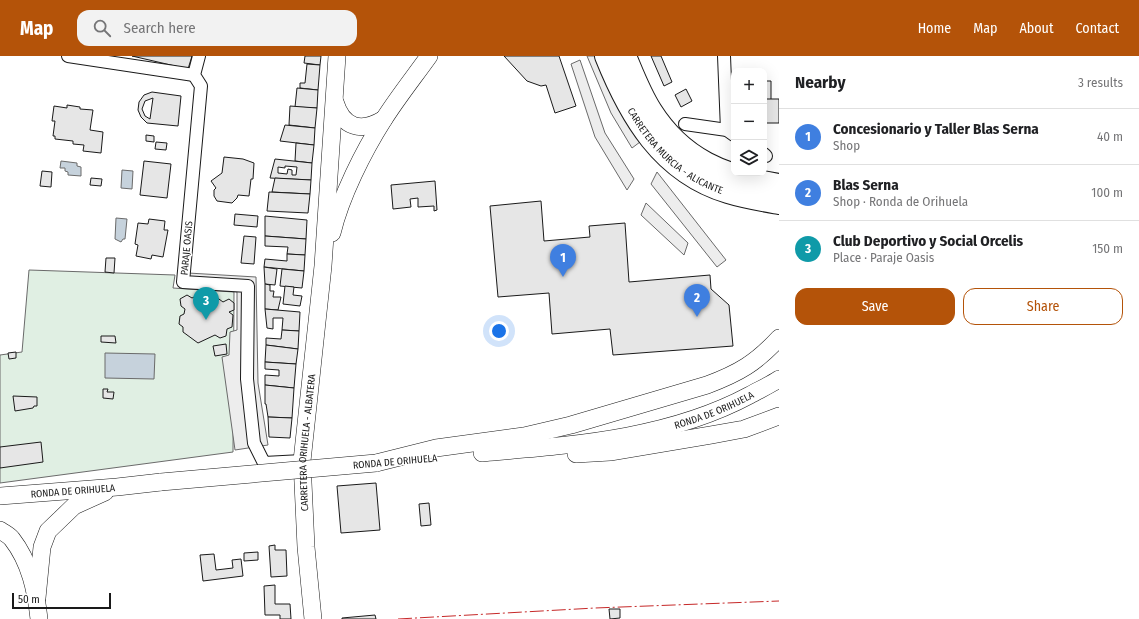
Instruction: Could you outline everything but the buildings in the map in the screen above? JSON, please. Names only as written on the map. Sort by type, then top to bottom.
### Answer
[{"type":"highway","name":"CARRETERA MURCIA - ALICANTE","points":[[606,56],[632,113],[642,128],[660,149],[674,162],[690,174],[728,192],[779,203]]},
{"type":"highway","name":"CARRETERA MURCIA - ALICANTE","points":[[625,56],[642,95],[651,111],[662,126],[690,154],[707,165],[722,172],[760,182],[779,185]]},
{"type":"main road","points":[[323,266],[337,56]]},
{"type":"main road","points":[[323,266],[335,219],[357,169],[384,119],[429,56]]},
{"type":"main road","points":[[335,102],[338,113],[346,122],[357,126],[369,126],[384,119]]},
{"type":"main road","name":"CARRETERA ORIHUELA - ALBATERA","points":[[311,615],[305,540],[302,461],[323,266]]},
{"type":"main road","points":[[376,463],[436,448],[524,436],[571,425],[707,385],[728,378],[744,370],[779,338]]},
{"type":"main road","name":"RONDA DE ORIHUELA","points":[[0,496],[117,487],[580,443],[663,428],[717,411],[779,379]]},
{"type":"main road","points":[[744,429],[779,416]]},
{"type":"main road","points":[[494,452],[545,456],[610,452],[711,436],[779,423]]},
{"type":"main road","points":[[37,598],[42,547],[48,531],[74,506],[117,487]]},
{"type":"main road","points":[[0,530],[12,538],[28,564],[37,598],[39,619]]},
{"type":"street","points":[[68,56],[118,60],[194,75],[199,56]]},
{"type":"street","points":[[685,124],[730,133],[724,56]]},
{"type":"street","name":"PARAJE OASIS","points":[[194,75],[201,86],[183,282],[248,286],[247,379],[254,443],[264,463],[302,461]]},
{"type":"green space","points":[[29,270],[175,275],[173,288],[234,292],[233,452],[0,483],[0,355],[22,352]]},
{"type":"shaded area","points":[[587,56],[597,56],[640,142],[632,148],[611,113]]},
{"type":"shaded area","points":[[580,60],[605,133],[634,179],[627,190],[595,137],[571,64]]},
{"type":"shaded area","points":[[61,161],[77,163],[77,166],[81,167],[81,176],[68,175],[65,168],[60,168]]},
{"type":"shaded area","points":[[122,170],[133,171],[132,189],[121,188]]},
{"type":"shaded area","points":[[657,172],[726,260],[717,267],[651,184]]},
{"type":"shaded area","points":[[646,203],[688,243],[684,255],[641,215]]},
{"type":"shaded area","points":[[116,218],[127,219],[125,239],[121,242],[115,239]]},
{"type":"shaded area","points":[[188,273],[256,277],[258,383],[268,445],[235,450],[222,357],[229,355],[230,332],[237,330],[237,292],[188,287]]},
{"type":"shaded area","points":[[105,353],[155,354],[154,379],[105,378]]},
{"type":"power","points":[[398,619],[595,608],[779,601]]},
{"type":"place","name":"Concesionario y Taller Blas Serna","points":[[563,277]]},
{"type":"place","name":"Blas Serna","points":[[697,317]]},
{"type":"place","name":"Club Deportivo y Social Orcelis","points":[[206,320]]}]
